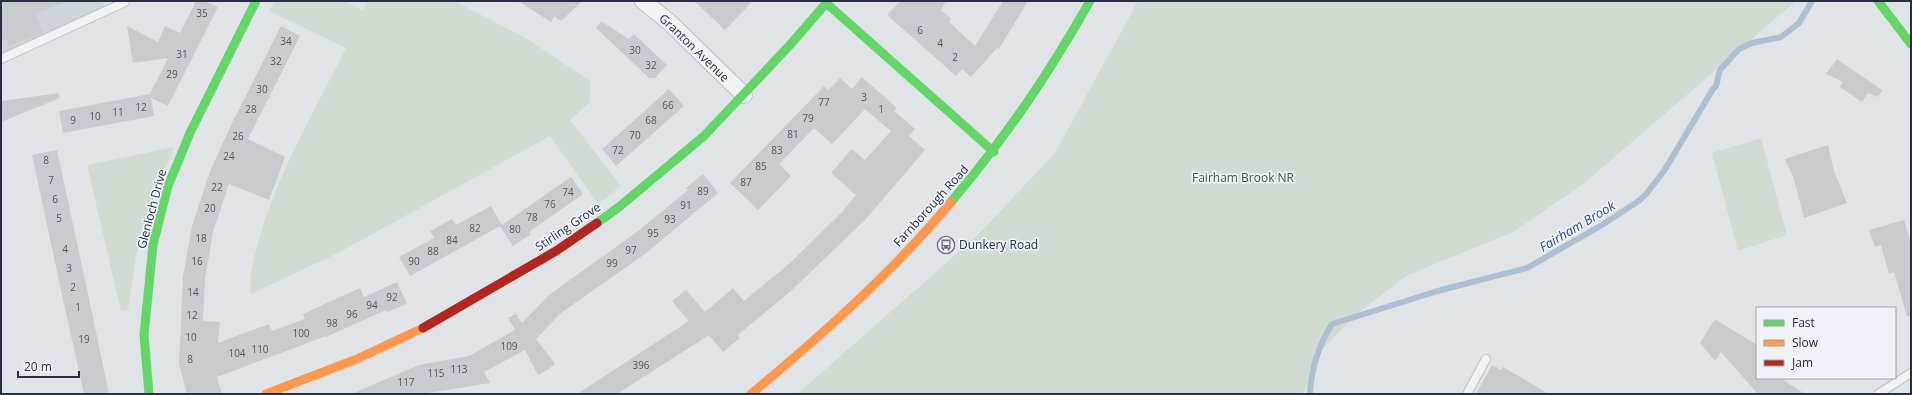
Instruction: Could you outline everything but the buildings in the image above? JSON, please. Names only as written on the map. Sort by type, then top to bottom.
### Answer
[{"type":"street","name":"Glenloch Drive","points":[[149,394],[144,335],[153,245],[168,186],[190,133],[256,1]]},
{"type":"street","name":"Granton Avenue","points":[[643,1],[668,21],[744,96]]},
{"type":"street","name":"Farnborough Road","points":[[751,394],[833,324],[892,267],[956,197],[994,152],[1033,95],[1079,22],[1090,1]]},
{"type":"street","points":[[1878,1],[1911,44]]},
{"type":"street","name":"Stirling Grove","points":[[266,394],[357,358],[429,325],[556,250],[618,207],[704,136],[744,96],[827,2]]},
{"type":"street","points":[[827,2],[994,152]]},
{"type":"lane","points":[[1,59],[125,2]]},
{"type":"lane","points":[[1467,394],[1486,359]]},
{"type":"lane","points":[[1878,394],[1911,373]]},
{"type":"shaded area","points":[[1,1],[102,1],[110,13],[1,57]]},
{"type":"green space","points":[[275,1],[345,1],[363,10],[368,1],[454,1],[526,38],[590,81],[590,102],[570,120],[621,186],[598,204],[550,136],[340,252],[251,294],[250,289],[254,260],[262,228],[272,201],[294,149],[346,48],[269,11]]},
{"type":"green space","name":"Fairham Brook NR","points":[[1138,1],[1796,1],[1582,185],[1513,232],[1406,276],[1357,314],[1320,351],[1303,394],[797,394],[977,236],[1055,153]]},
{"type":"green space","points":[[1761,138],[1787,235],[1738,251],[1712,153]]},
{"type":"green space","points":[[174,147],[147,214],[136,256],[128,310],[121,311],[87,165]]},
{"type":"waterway","name":"Fairham Brook","points":[[1310,394],[1316,358],[1323,340],[1332,324],[1441,290],[1527,268],[1602,225],[1640,200],[1664,171],[1716,86],[1720,70],[1739,49],[1752,43],[1781,37],[1799,23],[1812,1]]},
{"type":"traffic: fast","points":[[149,394],[144,335],[153,245],[168,186],[190,133],[256,1]]},
{"type":"traffic: fast","points":[[597,223],[619,207],[704,136],[789,46],[828,1]]},
{"type":"traffic: fast","points":[[951,202],[990,154],[1025,105],[1090,1]]},
{"type":"traffic: fast","points":[[1878,1],[1911,44]]},
{"type":"traffic: fast","points":[[826,3],[994,152]]},
{"type":"traffic: slow","points":[[751,394],[856,302],[905,254],[951,202]]},
{"type":"traffic: slow","points":[[266,394],[357,359],[423,328]]},
{"type":"traffic: jam","points":[[423,328],[556,251],[597,223]]},
{"type":"place","name":"Dunkery Road","points":[[946,245]]}]
